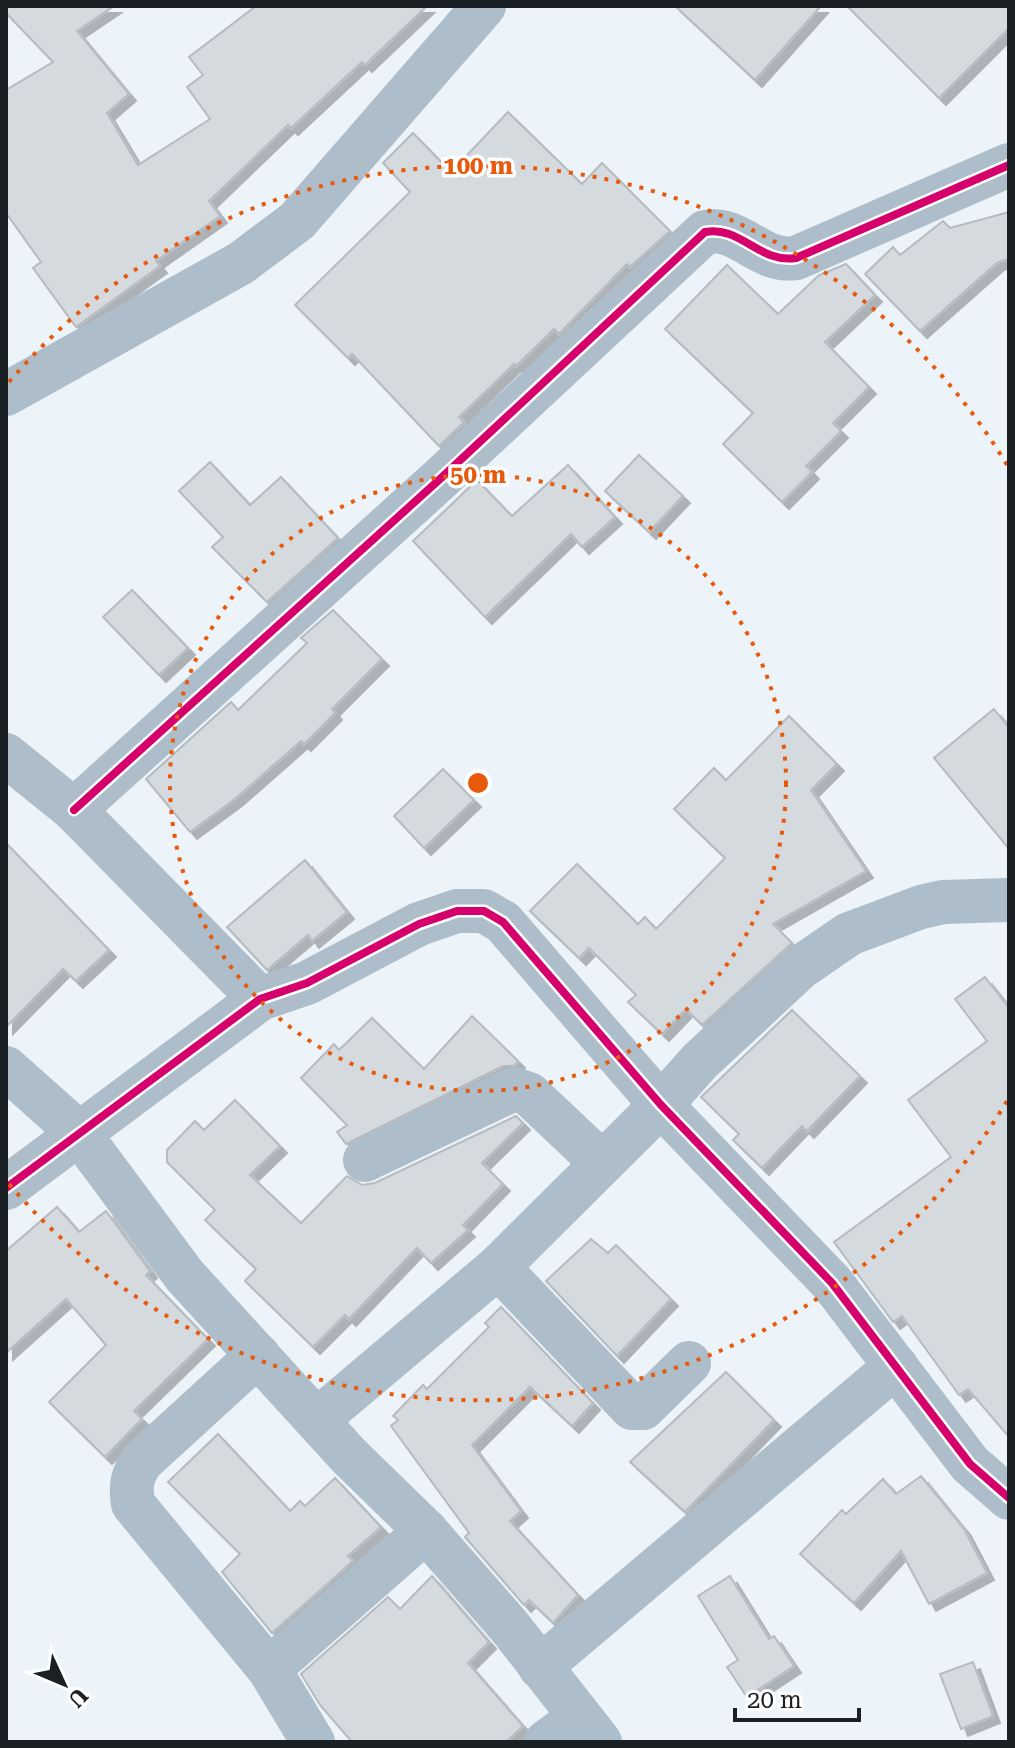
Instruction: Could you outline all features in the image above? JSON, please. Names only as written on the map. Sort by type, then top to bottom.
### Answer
[{"type":"street","points":[[6,394],[241,263],[297,221],[484,6]]},
{"type":"street","points":[[74,810],[440,479],[705,232],[718,229],[729,232],[760,253],[781,260],[796,258],[1009,165]]},
{"type":"street","points":[[6,755],[74,810],[260,999]]},
{"type":"street","points":[[318,1419],[498,1267],[767,995],[836,942],[867,926],[943,902],[1009,900]]},
{"type":"street","points":[[6,1188],[260,999],[307,983],[419,924],[457,911],[484,911],[503,922],[661,1105],[832,1283],[970,1464],[1009,1498]]},
{"type":"street","points":[[6,1068],[79,1133],[185,1276],[349,1456],[426,1531],[540,1667],[575,1734]]},
{"type":"street","points":[[365,1160],[514,1089],[529,1094],[602,1163]]},
{"type":"street","points":[[498,1267],[632,1408],[643,1408],[689,1363]]},
{"type":"street","points":[[258,1355],[143,1460],[133,1473],[131,1493],[133,1504],[269,1669],[313,1742]]},
{"type":"street","points":[[540,1667],[896,1366]]},
{"type":"street","points":[[269,1669],[426,1531]]},
{"type":"building","points":[[6,6],[114,6],[77,31],[129,94],[107,113],[138,165],[210,119],[187,87],[203,75],[189,57],[256,6],[427,6],[365,65],[362,62],[291,128],[288,125],[209,201],[220,216],[156,261],[160,266],[76,327],[33,268],[41,262],[6,213],[6,90],[53,62],[6,13]]},
{"type":"building","points":[[675,6],[821,6],[755,80]]},
{"type":"building","points":[[847,6],[1009,6],[1009,28],[939,98]]},
{"type":"building","points":[[508,112],[582,184],[602,163],[670,231],[630,267],[627,264],[559,334],[554,329],[516,366],[514,364],[459,417],[464,422],[439,446],[352,354],[348,358],[295,305],[410,192],[383,163],[413,133],[451,172]]},
{"type":"building","points":[[1009,212],[1009,259],[997,263],[920,331],[865,274],[893,247],[900,255],[943,221],[950,228]]},
{"type":"building","points":[[846,264],[875,295],[825,342],[869,387],[833,423],[841,431],[806,466],[812,472],[782,502],[723,444],[753,413],[665,329],[727,265],[778,314],[819,275]]},
{"type":"building","points":[[639,455],[683,496],[649,532],[605,491]]},
{"type":"building","points":[[210,462],[250,505],[281,477],[338,538],[267,602],[212,547],[223,537],[179,491]]},
{"type":"building","points":[[568,465],[615,517],[582,547],[571,534],[485,617],[413,541],[477,480],[512,516]]},
{"type":"building","points":[[132,590],[188,648],[159,675],[103,617]]},
{"type":"building","points":[[333,610],[382,659],[332,709],[335,713],[304,744],[301,741],[235,799],[190,832],[146,779],[231,702],[238,710],[307,643],[301,638]]},
{"type":"building","points":[[994,709],[1009,728],[1009,849],[934,758]]},
{"type":"building","points":[[789,716],[837,764],[811,790],[866,871],[773,924],[792,943],[702,1025],[686,1009],[662,1034],[628,1002],[636,995],[589,948],[579,958],[530,911],[577,864],[638,924],[645,917],[656,929],[725,858],[674,809],[714,768],[726,780]]},
{"type":"building","points":[[443,769],[474,800],[424,848],[394,816]]},
{"type":"building","points":[[6,843],[109,950],[76,981],[63,969],[6,1027]]},
{"type":"building","points":[[305,860],[347,912],[312,941],[308,935],[267,970],[227,927]]},
{"type":"building","points":[[985,977],[1009,1008],[1009,1437],[968,1389],[959,1395],[902,1316],[893,1322],[834,1242],[951,1157],[908,1100],[987,1041],[955,999]]},
{"type":"building","points":[[792,1010],[860,1076],[807,1131],[802,1126],[762,1168],[733,1140],[739,1134],[701,1097]]},
{"type":"building","points":[[472,1016],[518,1061],[514,1066],[503,1066],[346,1144],[337,1132],[347,1125],[301,1078],[334,1044],[339,1050],[372,1018],[424,1069]]},
{"type":"building","points":[[235,1100],[280,1146],[250,1175],[301,1223],[347,1176],[362,1185],[375,1183],[516,1116],[523,1123],[482,1163],[503,1184],[463,1225],[468,1230],[431,1263],[417,1248],[349,1319],[345,1315],[313,1347],[245,1281],[256,1269],[205,1220],[215,1210],[167,1162],[167,1150],[195,1121],[204,1130]]},
{"type":"building","points":[[57,1207],[79,1232],[106,1211],[150,1271],[146,1275],[208,1339],[134,1411],[142,1419],[105,1457],[49,1402],[106,1345],[66,1299],[6,1353],[6,1251]]},
{"type":"building","points":[[591,1239],[608,1253],[616,1245],[671,1299],[617,1356],[546,1281]]},
{"type":"building","points":[[501,1307],[593,1403],[572,1426],[530,1387],[472,1445],[521,1511],[510,1521],[578,1595],[553,1623],[529,1600],[524,1605],[465,1537],[469,1533],[391,1426],[398,1420],[393,1416],[423,1385],[427,1389],[489,1327],[485,1323]]},
{"type":"building","points":[[726,1372],[774,1420],[685,1512],[630,1462]]},
{"type":"building","points":[[218,1434],[290,1511],[300,1501],[305,1506],[335,1478],[381,1527],[348,1556],[353,1561],[272,1633],[222,1572],[240,1554],[168,1482]]},
{"type":"building","points":[[921,1476],[964,1529],[987,1573],[929,1604],[901,1551],[854,1603],[800,1554],[842,1510],[846,1514],[883,1479],[896,1494]]},
{"type":"building","points":[[432,1576],[489,1642],[468,1663],[523,1726],[506,1742],[352,1742],[320,1705],[301,1674],[388,1597],[400,1609]]},
{"type":"building","points":[[730,1576],[769,1639],[774,1636],[794,1666],[747,1697],[727,1667],[738,1660],[698,1596]]},
{"type":"building","points":[[973,1662],[993,1716],[961,1729],[940,1674]]},
{"type":"cycle path","points":[[74,810],[440,479],[705,232],[729,234],[772,255],[796,258],[1009,165]]},
{"type":"cycle path","points":[[6,1188],[260,999],[307,983],[419,924],[457,911],[484,911],[503,922],[661,1105],[832,1283],[970,1464],[1009,1498]]}]
